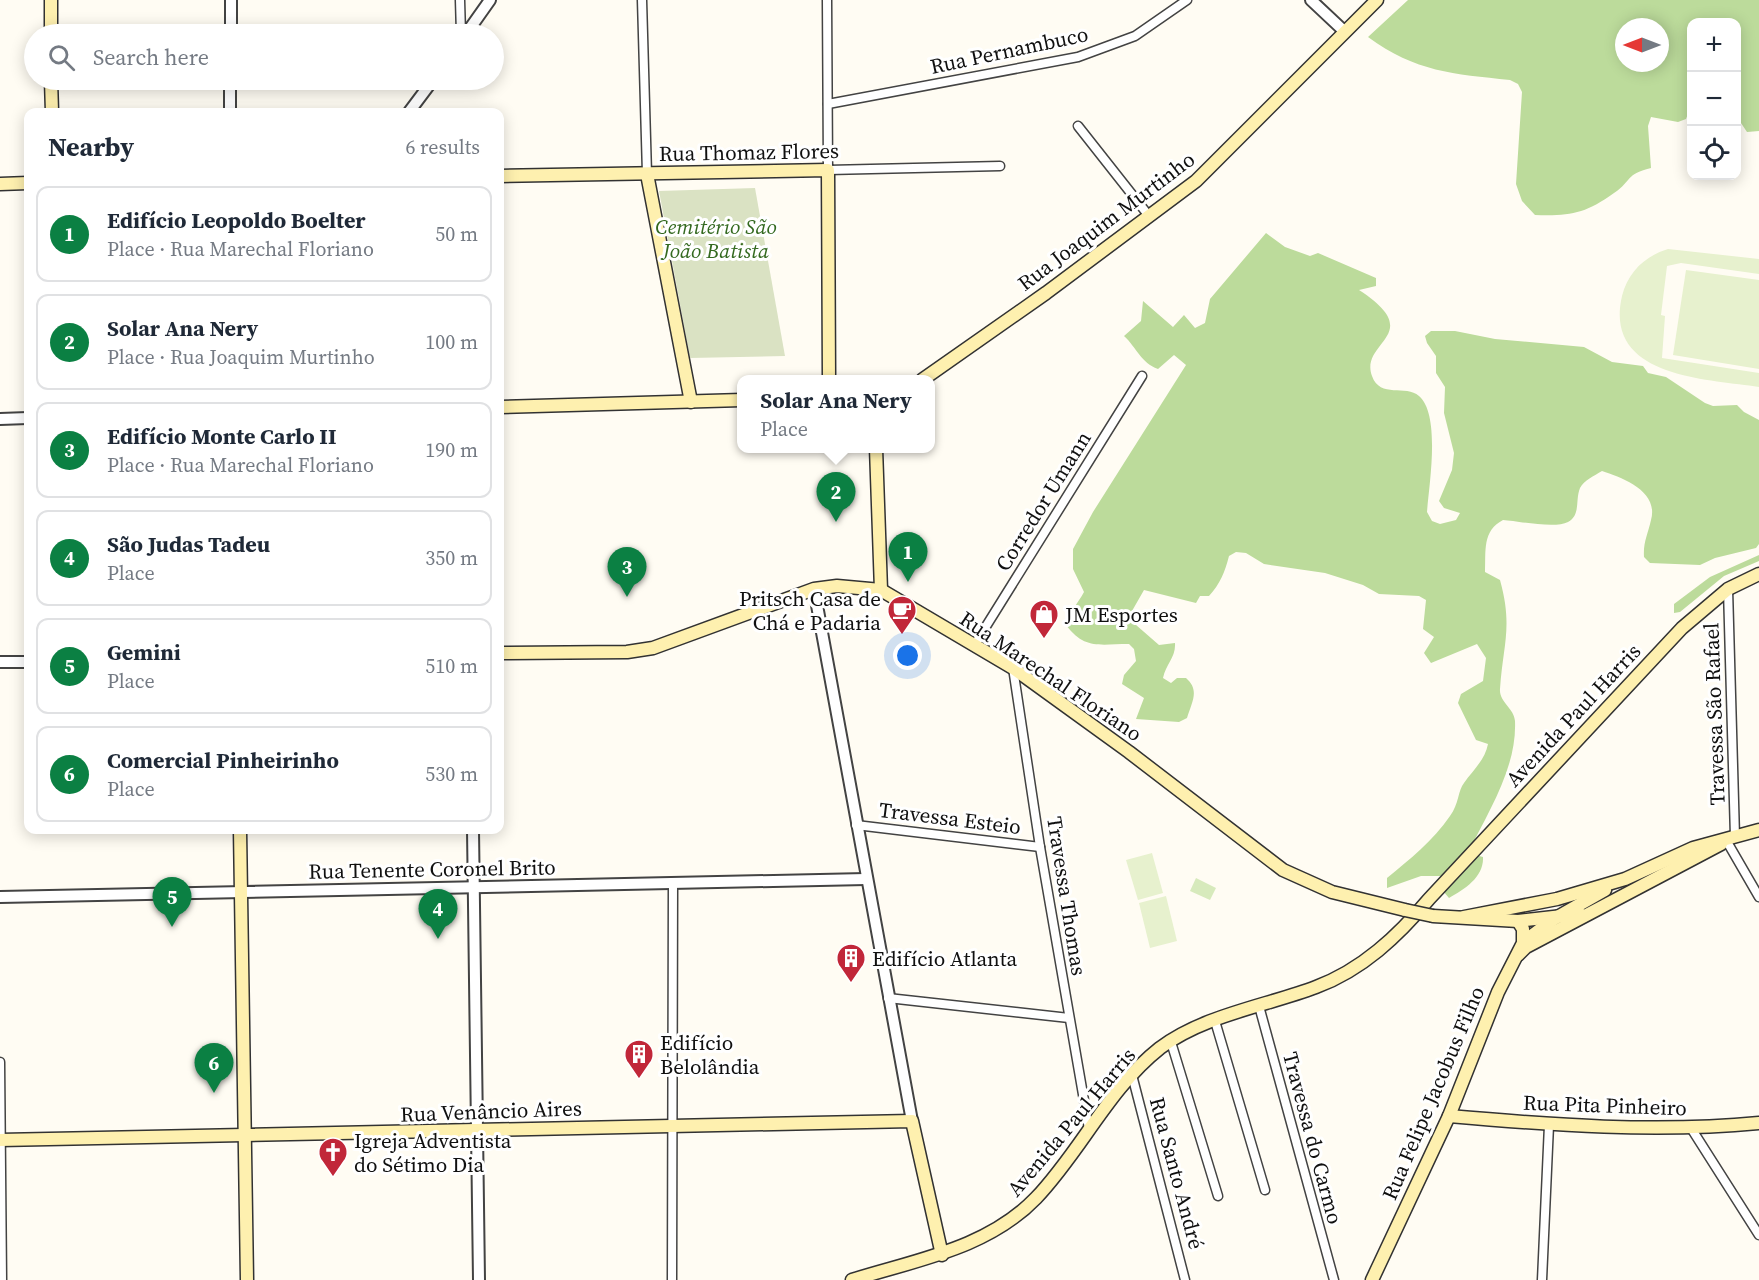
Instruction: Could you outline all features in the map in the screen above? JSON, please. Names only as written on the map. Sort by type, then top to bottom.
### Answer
[{"type":"main road","points":[[51,0],[51,24]]},
{"type":"main road","name":"Rua Joaquim Murtinho","points":[[929,375],[1046,293],[1196,181],[1377,0]]},
{"type":"main road","points":[[51,90],[52,108]]},
{"type":"main road","points":[[828,170],[829,375]]},
{"type":"main road","name":"Rua Thomaz Flores","points":[[504,176],[828,170]]},
{"type":"main road","points":[[647,174],[691,402]]},
{"type":"main road","points":[[0,184],[24,183]]},
{"type":"main road","points":[[504,407],[737,400]]},
{"type":"main road","points":[[876,453],[881,590]]},
{"type":"main road","name":"Avenida Paul Harris","points":[[852,1280],[942,1255],[994,1228],[1026,1207],[1056,1176],[1089,1129],[1132,1075],[1161,1048],[1215,1021],[1317,987],[1350,971],[1407,925],[1682,628],[1728,590],[1759,574]]},
{"type":"main road","name":"Rua Marechal Floriano","points":[[504,653],[627,652],[653,648],[814,590],[837,586],[881,590],[1013,668],[1130,752],[1283,870],[1332,892],[1433,916],[1518,921],[1554,919],[1590,913]]},
{"type":"main road","points":[[1464,917],[1557,899],[1652,873],[1720,845],[1728,839],[1759,830]]},
{"type":"main road","points":[[240,834],[247,1280]]},
{"type":"main road","points":[[1510,963],[1526,948],[1590,913],[1652,873]]},
{"type":"main road","name":"Rua Felipe Jacobus Filho","points":[[1372,1280],[1449,1116],[1510,963],[1523,943],[1554,919],[1625,879]]},
{"type":"main road","points":[[1518,921],[1523,929],[1523,943]]},
{"type":"main road","name":"Rua Pita Pinheiro","points":[[1449,1116],[1549,1125],[1691,1128],[1759,1123]]},
{"type":"main road","points":[[912,1121],[942,1255]]},
{"type":"main road","name":"Rua Venâncio Aires","points":[[1,1140],[245,1137],[670,1125],[912,1121]]},
{"type":"street","points":[[231,0],[231,24]]},
{"type":"street","points":[[460,0],[461,24]]},
{"type":"street","points":[[473,24],[490,0]]},
{"type":"street","points":[[642,0],[647,174]]},
{"type":"street","points":[[826,0],[828,170]]},
{"type":"street","name":"Rua Pernambuco","points":[[828,104],[1078,57],[1135,36],[1187,0]]},
{"type":"street","points":[[1311,0],[1344,32]]},
{"type":"street","points":[[230,90],[230,108]]},
{"type":"street","points":[[412,108],[426,90]]},
{"type":"street","points":[[1078,126],[1149,216]]},
{"type":"street","name":"Rua Thomaz Flores","points":[[828,170],[1000,166]]},
{"type":"street","name":"Corredor Umann","points":[[975,644],[1142,376]]},
{"type":"street","points":[[0,419],[24,418]]},
{"type":"street","points":[[814,590],[912,1121]]},
{"type":"street","name":"Travessa São Rafael","points":[[1728,590],[1728,839]]},
{"type":"street","points":[[0,662],[24,662]]},
{"type":"street","name":"Travessa Thomas","points":[[1013,668],[1040,847],[1089,1129]]},
{"type":"street","name":"Travessa Esteio","points":[[856,825],[1040,847]]},
{"type":"street","points":[[472,834],[479,1280]]},
{"type":"street","points":[[1728,839],[1759,897]]},
{"type":"street","name":"Rua Tenente Coronel Brito","points":[[0,897],[866,879]]},
{"type":"street","points":[[672,1280],[670,1125],[673,882]]},
{"type":"street","points":[[888,998],[1069,1018]]},
{"type":"street","name":"Travessa do Carmo","points":[[1259,1006],[1334,1280]]},
{"type":"street","points":[[1215,1021],[1265,1190]]},
{"type":"street","points":[[1171,1042],[1218,1196]]},
{"type":"street","points":[[0,1062],[2,1280]]},
{"type":"street","name":"Rua Santo André","points":[[1132,1075],[1185,1280]]},
{"type":"street","points":[[1542,1280],[1549,1125]]},
{"type":"street","points":[[1691,1128],[1759,1235]]},
{"type":"green space","points":[[1408,0],[1759,0],[1759,131],[1747,132],[1741,123],[1741,18],[1687,18],[1687,116],[1678,122],[1651,117],[1648,126],[1651,168],[1632,176],[1614,193],[1585,209],[1568,214],[1535,215],[1522,201],[1516,184],[1522,92],[1518,84],[1510,80],[1436,69],[1402,58],[1368,37]]},
{"type":"green space","name":"Cemitério São João Batista","points":[[755,188],[785,356],[690,358],[659,191]]},
{"type":"green space","points":[[1266,233],[1285,247],[1310,256],[1318,253],[1376,278],[1376,286],[1359,290],[1379,305],[1388,318],[1390,328],[1374,354],[1371,364],[1372,376],[1381,387],[1414,393],[1426,405],[1432,434],[1427,512],[1432,521],[1440,524],[1456,520],[1460,513],[1444,508],[1439,501],[1452,470],[1454,453],[1444,413],[1445,387],[1436,373],[1436,356],[1425,336],[1431,331],[1455,331],[1495,339],[1584,347],[1612,362],[1643,366],[1648,373],[1666,377],[1705,403],[1713,406],[1737,405],[1744,412],[1759,420],[1759,544],[1756,548],[1715,558],[1700,565],[1650,563],[1644,557],[1644,552],[1651,520],[1650,501],[1645,494],[1629,482],[1602,471],[1580,488],[1575,515],[1568,522],[1546,525],[1503,520],[1491,530],[1486,542],[1485,572],[1500,580],[1504,596],[1507,623],[1500,694],[1514,716],[1514,738],[1511,756],[1500,789],[1468,853],[1483,857],[1480,871],[1472,882],[1449,898],[1443,891],[1447,876],[1421,876],[1387,888],[1387,878],[1429,842],[1450,816],[1462,786],[1481,760],[1488,744],[1476,740],[1458,703],[1461,694],[1483,681],[1486,658],[1477,644],[1431,663],[1424,653],[1434,637],[1423,629],[1426,600],[1419,596],[1379,594],[1363,585],[1325,573],[1264,564],[1246,553],[1236,552],[1229,556],[1222,578],[1213,591],[1209,596],[1200,596],[1196,603],[1144,590],[1128,618],[1159,645],[1175,643],[1174,652],[1163,678],[1171,683],[1177,678],[1186,678],[1194,692],[1187,718],[1179,722],[1136,719],[1144,698],[1122,684],[1124,675],[1136,661],[1134,649],[1129,644],[1101,645],[1086,642],[1066,625],[1084,592],[1073,569],[1073,549],[1093,512],[1186,365],[1174,355],[1158,369],[1143,359],[1124,336],[1141,321],[1143,301],[1173,327],[1184,315],[1195,328],[1205,323],[1210,299]]},
{"type":"green space","points":[[1668,249],[1759,259],[1759,274],[1681,263],[1667,266],[1661,315],[1665,316],[1662,358],[1759,373],[1759,387],[1713,381],[1664,369],[1643,359],[1628,344],[1620,323],[1625,287],[1639,266],[1652,256]]},
{"type":"green space","points":[[1686,270],[1759,280],[1759,369],[1673,355]]},
{"type":"green space","points":[[1759,555],[1759,561],[1724,576],[1680,612],[1674,613],[1674,604],[1710,577]]},
{"type":"green space","points":[[1152,853],[1163,893],[1138,900],[1126,860]]},
{"type":"green space","points":[[1196,878],[1216,888],[1210,900],[1190,891]]},
{"type":"green space","points":[[1166,896],[1177,941],[1150,948],[1139,903]]},
{"type":"place","name":"Solar Ana Nery","points":[[836,522]]},
{"type":"place","name":"Edifício Leopoldo Boelter","points":[[908,582]]},
{"type":"place","name":"Edifício Monte Carlo II","points":[[627,597]]},
{"type":"place","name":"Pritsch Casa de Chá e Padaria","points":[[902,636]]},
{"type":"place","name":"JM Esportes","points":[[1044,640]]},
{"type":"place","name":"Gemini","points":[[172,927]]},
{"type":"place","name":"São Judas Tadeu","points":[[438,939]]},
{"type":"place","name":"Edifício Atlanta","points":[[851,984]]},
{"type":"place","name":"Edifício Belolândia","points":[[639,1080]]},
{"type":"place","name":"Comercial Pinheirinho","points":[[214,1093]]},
{"type":"place","name":"Igreja Adventista do Sétimo Dia","points":[[333,1178]]}]
